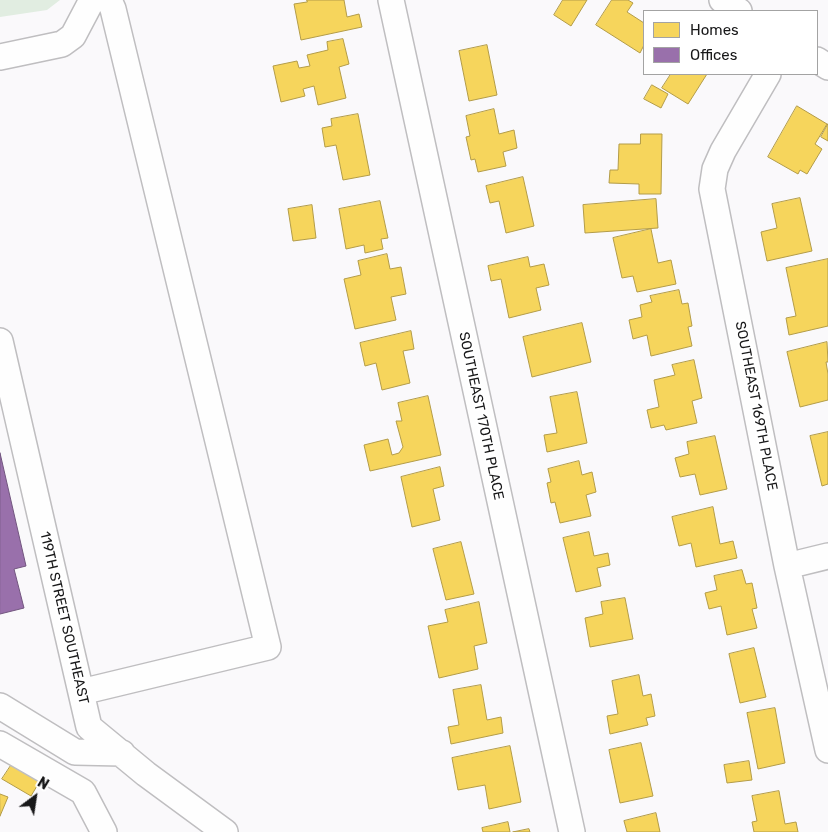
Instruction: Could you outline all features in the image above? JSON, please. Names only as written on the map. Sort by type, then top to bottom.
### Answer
[{"type":"street","points":[[0,57],[62,44],[73,36],[92,0]]},
{"type":"street","points":[[81,692],[268,647],[120,38],[109,0]]},
{"type":"street","name":"SOUTHEAST 170TH PLACE","points":[[391,0],[572,832]]},
{"type":"street","points":[[722,0],[737,10]]},
{"type":"street","name":"SOUTHEAST 169TH PLACE","points":[[767,75],[723,151],[715,169],[712,189],[787,566],[828,750]]},
{"type":"street","name":"119TH STREET SOUTHEAST","points":[[0,341],[89,727],[225,832]]},
{"type":"street","points":[[787,566],[828,556]]},
{"type":"street","points":[[0,706],[75,752],[122,753]]},
{"type":"street","points":[[0,744],[83,792],[104,832]]},
{"type":"shaded area","points":[[0,0],[60,0],[47,10],[0,17]]},
{"type":"building: Homes","points":[[307,0],[344,0],[347,17],[359,14],[362,27],[301,40],[294,4],[307,2]]},
{"type":"building: Homes","points":[[563,0],[587,0],[571,26],[554,15]]},
{"type":"building: Homes","points":[[612,0],[628,0],[633,3],[627,12],[643,22],[643,47],[640,53],[596,25]]},
{"type":"building: Homes","points":[[343,39],[349,64],[339,67],[346,98],[318,105],[314,86],[303,89],[305,96],[281,102],[273,66],[297,61],[299,68],[310,66],[307,55],[328,50],[327,42]]},
{"type":"building: Homes","points":[[487,45],[497,95],[469,101],[459,51]]},
{"type":"building: Homes","points":[[670,75],[706,75],[688,104],[662,88]]},
{"type":"building: Homes","points":[[652,85],[668,94],[661,108],[644,99]]},
{"type":"building: Homes","points":[[797,106],[827,124],[815,144],[822,149],[807,174],[800,170],[798,174],[768,157]]},
{"type":"building: Homes","points":[[494,109],[499,134],[514,130],[517,148],[503,152],[506,166],[478,172],[475,159],[471,160],[466,137],[470,136],[466,116]]},
{"type":"building: Homes","points":[[358,114],[370,175],[343,180],[336,145],[325,147],[322,128],[332,126],[331,119]]},
{"type":"building: Homes","points":[[828,124],[828,141],[821,137]]},
{"type":"building: Homes","points":[[641,134],[662,134],[661,194],[639,194],[639,184],[609,183],[610,170],[618,170],[619,144],[640,144]]},
{"type":"building: Homes","points":[[523,177],[534,226],[506,233],[499,201],[490,203],[486,186]]},
{"type":"building: Homes","points":[[800,198],[812,251],[767,261],[761,232],[777,228],[772,204]]},
{"type":"building: Homes","points":[[656,199],[658,228],[585,233],[583,205]]},
{"type":"building: Homes","points":[[380,201],[388,238],[381,239],[383,249],[365,253],[364,245],[346,249],[339,209]]},
{"type":"building: Homes","points":[[312,205],[316,238],[293,241],[288,209]]},
{"type":"building: Homes","points":[[651,229],[658,263],[671,260],[676,284],[637,292],[633,276],[622,278],[613,238]]},
{"type":"building: Homes","points":[[387,254],[390,269],[401,267],[406,294],[391,297],[396,320],[355,329],[344,279],[361,275],[358,261]]},
{"type":"building: Homes","points":[[528,257],[530,267],[544,264],[549,285],[536,288],[541,310],[509,318],[501,279],[491,281],[488,266]]},
{"type":"building: Homes","points":[[828,259],[828,326],[789,335],[786,318],[796,316],[786,268]]},
{"type":"building: Homes","points":[[679,290],[682,304],[688,303],[692,326],[688,327],[692,346],[651,356],[647,335],[633,339],[629,320],[642,317],[640,305],[652,302],[650,296]]},
{"type":"building: Homes","points":[[582,323],[591,362],[532,377],[523,337]]},
{"type":"building: Homes","points":[[411,331],[414,349],[403,351],[410,383],[382,390],[376,363],[365,366],[360,343]]},
{"type":"building: Homes","points":[[827,342],[828,400],[800,407],[787,352]]},
{"type":"building: Homes","points":[[694,360],[702,398],[692,401],[697,423],[666,430],[664,425],[651,428],[647,410],[659,407],[654,380],[675,375],[672,365]]},
{"type":"building: Homes","points":[[577,392],[587,443],[547,452],[544,435],[557,433],[550,397]]},
{"type":"building: Homes","points":[[428,396],[441,455],[370,471],[364,445],[388,439],[392,455],[399,453],[403,447],[396,421],[402,421],[398,403]]},
{"type":"building: Homes","points":[[828,432],[828,484],[822,486],[810,436]]},
{"type":"building: Homes","points":[[715,436],[727,489],[700,495],[695,474],[680,477],[675,458],[689,454],[687,442]]},
{"type":"building: Homes","points":[[579,461],[582,475],[592,472],[596,492],[586,495],[591,516],[560,523],[555,502],[551,503],[547,483],[551,482],[548,469]]},
{"type":"building: Homes","points":[[440,467],[444,486],[433,489],[440,520],[412,527],[401,477]]},
{"type":"building: Homes","points":[[713,507],[720,544],[733,541],[737,558],[696,567],[691,543],[679,546],[672,517]]},
{"type":"building: Homes","points":[[589,532],[594,556],[608,553],[610,565],[597,568],[601,586],[576,592],[563,538]]},
{"type":"building: Homes","points":[[461,542],[474,594],[446,600],[433,549]]},
{"type":"building: Homes","points":[[742,570],[746,584],[752,583],[757,608],[752,609],[757,628],[727,635],[721,606],[709,609],[705,593],[717,590],[714,576]]},
{"type":"building: Homes","points":[[625,598],[633,639],[590,647],[585,618],[603,614],[601,602]]},
{"type":"building: Homes","points":[[479,602],[487,643],[474,646],[478,669],[439,678],[428,626],[448,622],[445,610]]},
{"type":"building: Homes","points":[[754,648],[766,697],[740,703],[729,654]]},
{"type":"building: Homes","points":[[639,675],[643,696],[651,694],[655,716],[646,718],[648,725],[610,734],[607,716],[618,714],[612,681]]},
{"type":"building: Homes","points":[[481,685],[487,720],[501,717],[503,733],[451,744],[448,727],[459,725],[453,690]]},
{"type":"building: Homes","points":[[775,708],[785,763],[758,769],[747,713]]},
{"type":"building: Homes","points":[[641,743],[653,796],[620,803],[609,750]]},
{"type":"building: Homes","points":[[510,746],[521,802],[489,809],[485,785],[458,790],[452,758]]},
{"type":"building: Homes","points":[[749,761],[752,780],[727,783],[724,765]]},
{"type":"building: Homes","points":[[12,764],[40,781],[31,796],[2,779]]},
{"type":"building: Homes","points":[[779,791],[785,824],[796,822],[798,832],[754,832],[752,822],[757,821],[752,796]]},
{"type":"building: Homes","points":[[0,794],[8,797],[0,816]]},
{"type":"building: Homes","points":[[656,813],[660,832],[627,832],[624,821]]},
{"type":"building: Homes","points":[[508,822],[510,832],[483,832],[482,828]]},
{"type":"building: Homes","points":[[529,829],[530,832],[513,832]]},
{"type":"building: Offices","points":[[0,453],[26,566],[14,569],[24,608],[0,614]]}]
